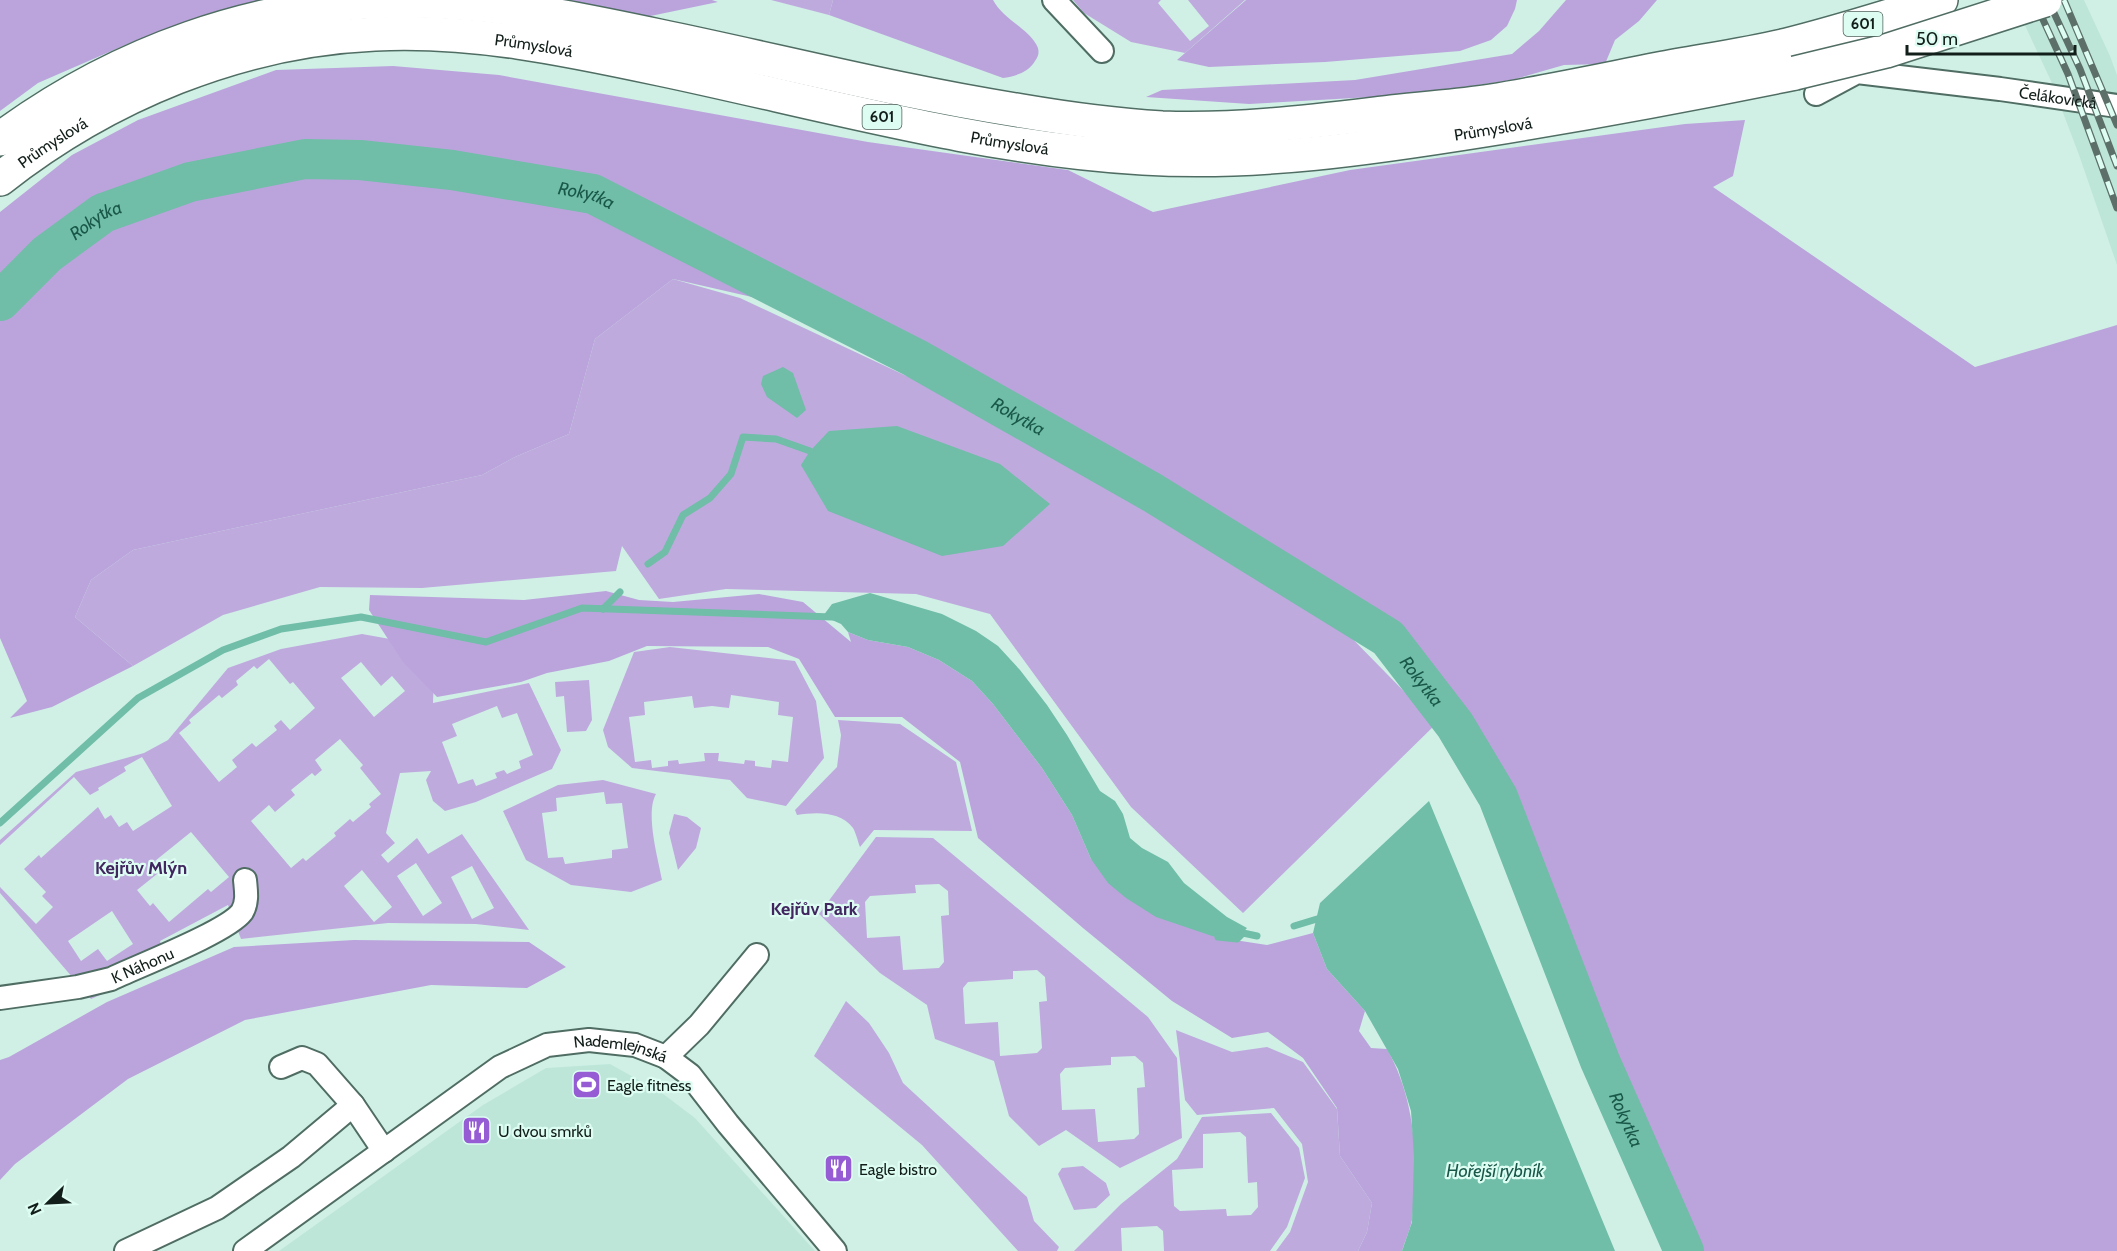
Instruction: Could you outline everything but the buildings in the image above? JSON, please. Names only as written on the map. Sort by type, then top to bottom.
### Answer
[{"type":"main road","name":"Průmyslová","points":[[0,139],[32,116],[76,90],[113,70],[166,47],[250,20],[309,8],[364,3],[400,1],[459,3],[547,14],[961,101],[1068,118],[1168,128],[1219,128],[1280,125],[1490,101],[1798,71],[1941,0]]},
{"type":"main road","name":"Průmyslová","points":[[0,179],[41,149],[118,103],[173,79],[230,59],[317,39],[376,34],[456,35],[544,46],[975,136],[1078,152],[1170,160],[1269,158],[1388,145],[1647,103],[1886,51],[2045,0]]},
{"type":"street","points":[[1054,0],[1101,51]]},
{"type":"street","name":"Čelákovická","points":[[1798,71],[1857,72],[2117,106]]},
{"type":"street","name":"K Náhonu","points":[[0,998],[95,984],[111,979],[226,926],[243,910],[246,901],[245,880]]},
{"type":"street","points":[[666,1057],[699,1025],[757,955]]},
{"type":"street","name":"Nademlejnská","points":[[245,1251],[500,1067],[547,1045],[589,1040],[635,1045],[666,1057],[690,1075],[728,1124],[835,1251]]},
{"type":"street","points":[[281,1067],[302,1058],[317,1064],[353,1105],[384,1151]]},
{"type":"street","points":[[126,1251],[217,1208],[291,1157],[353,1105]]},
{"type":"shaded area","points":[[0,0],[268,0],[139,39],[38,83],[0,111]]},
{"type":"shaded area","points":[[513,0],[712,0],[718,2],[636,19]]},
{"type":"shaded area","points":[[771,0],[833,0],[829,15]]},
{"type":"shaded area","points":[[833,0],[993,0],[1003,13],[1032,38],[1038,48],[1038,55],[1025,71],[1003,78],[829,15]]},
{"type":"shaded area","points":[[1073,0],[1161,0],[1158,3],[1190,41],[1209,26],[1188,0],[1245,0],[1185,53],[1131,42],[1084,13]]},
{"type":"shaded area","points":[[1246,0],[1517,0],[1507,26],[1491,40],[1460,51],[1325,62],[1209,67],[1177,60]]},
{"type":"shaded area","points":[[1566,0],[1657,0],[1639,21],[1615,40],[1605,64],[1564,65],[1512,80],[1407,95],[1249,104],[1146,97],[1162,90],[1355,80],[1512,54],[1539,31]]},
{"type":"shaded area","points":[[2013,0],[2084,0],[2110,56],[2117,75],[2117,265],[2051,81]]},
{"type":"shaded area","points":[[393,66],[499,75],[868,142],[1068,170],[1153,212],[1350,170],[1685,124],[1745,120],[1733,176],[1713,187],[1975,367],[2117,325],[2117,1251],[1699,1251],[1482,735],[1387,621],[1152,481],[1068,426],[918,341],[892,329],[673,279],[595,339],[569,434],[515,457],[482,475],[133,550],[91,580],[75,617],[133,666],[52,707],[10,718],[27,701],[0,638],[0,212],[72,155],[138,120],[276,70]]},
{"type":"shaded area","points":[[673,279],[740,298],[981,411],[1194,534],[1335,621],[1436,724],[1243,913],[1131,807],[990,614],[916,594],[726,589],[659,599],[622,546],[616,571],[422,588],[320,587],[223,615],[133,666],[75,617],[91,580],[133,550],[482,475],[515,457],[569,434],[595,339]]},
{"type":"shaded area","points":[[606,591],[639,600],[673,602],[759,594],[803,602],[851,642],[848,632],[868,640],[908,647],[939,660],[972,681],[993,704],[1042,768],[1072,815],[1091,859],[1215,937],[1267,945],[1313,933],[1327,969],[1365,1011],[1359,1031],[1371,1048],[1387,1049],[1397,1069],[1410,1110],[1415,1154],[1414,1198],[1412,1220],[1402,1251],[1358,1251],[1367,1232],[1372,1203],[1340,1156],[1337,1108],[1303,1058],[1268,1032],[1232,1038],[1172,1001],[1083,928],[978,838],[960,762],[902,717],[835,717],[799,659],[768,647],[647,646],[609,661],[547,673],[521,682],[437,697],[403,662],[369,610],[370,595],[524,600]]},
{"type":"shaded area","points":[[362,634],[435,647],[433,703],[529,683],[561,750],[552,769],[476,802],[445,811],[433,801],[426,780],[431,771],[400,773],[386,833],[395,843],[381,855],[388,863],[417,838],[428,854],[462,834],[529,930],[476,924],[388,923],[241,939],[228,905],[160,941],[167,965],[91,999],[0,893],[0,887],[36,924],[53,907],[42,896],[46,892],[24,869],[39,855],[41,858],[98,807],[105,819],[111,815],[119,827],[127,822],[133,831],[172,806],[142,757],[124,767],[126,771],[90,795],[74,777],[0,845],[0,840],[76,772],[144,753],[168,740],[228,668],[281,649]],"holes":[[[269,659],[290,684],[293,682],[315,708],[290,730],[281,720],[274,726],[277,730],[256,747],[252,743],[232,760],[237,767],[219,782],[179,733],[191,723],[189,720],[219,695],[222,698],[238,685],[236,681],[254,666],[257,669]],[[361,662],[381,686],[392,676],[405,691],[374,717],[341,678]],[[497,706],[502,718],[517,713],[533,755],[519,761],[521,768],[507,774],[504,770],[495,773],[497,778],[476,786],[473,779],[458,784],[442,742],[457,736],[452,724]],[[340,739],[363,765],[360,768],[381,794],[369,804],[371,807],[353,822],[350,819],[334,833],[336,836],[306,861],[303,858],[291,868],[251,821],[269,805],[275,812],[295,795],[291,790],[312,773],[315,776],[322,770],[315,760]],[[191,832],[229,877],[211,892],[208,889],[169,922],[153,903],[150,906],[137,890],[162,870],[155,861]],[[416,863],[442,903],[423,916],[397,876]],[[472,866],[494,908],[472,919],[451,877]],[[362,870],[392,907],[374,922],[344,886]],[[112,911],[133,944],[107,961],[98,949],[81,961],[68,941]]]},
{"type":"shaded area","points":[[670,647],[795,661],[816,701],[824,758],[786,806],[747,798],[730,780],[632,768],[608,747],[603,730],[634,652]],"holes":[[[731,695],[779,702],[778,715],[793,717],[788,762],[772,760],[771,768],[755,766],[755,761],[745,760],[744,764],[718,761],[719,753],[704,753],[705,761],[679,764],[678,760],[668,761],[668,766],[652,768],[651,760],[635,762],[629,717],[645,715],[644,702],[692,696],[694,708],[712,706],[729,708]]]},
{"type":"shaded area","points":[[589,680],[592,720],[586,731],[567,732],[564,696],[556,697],[555,682]]},
{"type":"shaded area","points":[[838,720],[900,724],[956,762],[972,831],[874,830],[860,847],[853,828],[841,818],[820,813],[797,815],[795,810],[837,767],[841,735]]},
{"type":"shaded area","points":[[603,780],[656,794],[653,802],[652,824],[662,880],[631,892],[571,885],[526,860],[503,811],[558,785]],"holes":[[[604,792],[606,804],[622,803],[628,848],[612,850],[612,858],[565,864],[563,857],[548,858],[542,813],[557,811],[556,798]]]},
{"type":"shaded area","points":[[674,814],[687,817],[701,828],[696,848],[678,870],[669,833]]},
{"type":"shaded area","points":[[876,837],[933,838],[1148,1017],[1177,1058],[1182,1138],[1120,1168],[1066,1130],[1039,1146],[1009,1116],[994,1061],[935,1039],[927,1005],[880,973],[819,914]],"holes":[[[939,884],[948,891],[949,915],[941,916],[944,962],[939,968],[903,970],[900,936],[867,938],[865,902],[870,896],[916,893],[915,885]],[[1037,970],[1045,977],[1047,1001],[1039,1002],[1042,1048],[1037,1053],[1000,1056],[998,1022],[965,1024],[963,988],[968,982],[1013,979],[1013,971]],[[1135,1056],[1143,1063],[1145,1087],[1137,1088],[1139,1134],[1134,1139],[1098,1142],[1095,1109],[1062,1110],[1060,1074],[1065,1068],[1111,1065],[1111,1057]]]},
{"type":"shaded area","points":[[354,940],[529,942],[566,967],[527,988],[431,985],[245,1020],[128,1079],[15,1164],[0,1180],[0,1060],[107,1002],[234,947]]},
{"type":"shaded area","points":[[846,1001],[869,1023],[889,1053],[903,1083],[1027,1197],[1034,1221],[1059,1247],[1057,1251],[1018,1251],[922,1145],[814,1056]]},
{"type":"shaded area","points":[[1176,1030],[1232,1052],[1267,1047],[1303,1062],[1337,1109],[1340,1156],[1372,1203],[1367,1232],[1358,1251],[1276,1251],[1290,1232],[1308,1182],[1302,1144],[1274,1108],[1197,1115],[1185,1100]]},
{"type":"shaded area","points":[[610,1064],[662,1093],[695,1118],[815,1251],[279,1251],[483,1105],[546,1068]]},
{"type":"shaded area","points":[[1271,1113],[1299,1148],[1305,1178],[1287,1227],[1270,1251],[1164,1251],[1163,1231],[1157,1226],[1121,1228],[1122,1251],[1074,1251],[1121,1204],[1177,1159],[1202,1117]],"holes":[[[1240,1132],[1246,1137],[1248,1183],[1257,1182],[1258,1207],[1251,1215],[1227,1216],[1226,1209],[1180,1211],[1174,1206],[1172,1170],[1203,1168],[1203,1134]]]},
{"type":"shaded area","points":[[1083,1166],[1106,1183],[1110,1195],[1096,1208],[1074,1210],[1058,1174],[1062,1168]]},
{"type":"water","points":[[783,367],[793,373],[806,410],[797,418],[767,397],[761,384],[763,376]]},
{"type":"water","points":[[897,426],[1000,464],[1050,504],[1003,546],[942,556],[828,511],[801,465],[810,451],[829,431]]},
{"type":"water","points":[[870,593],[942,614],[976,631],[998,646],[1047,705],[1100,791],[1115,801],[1123,814],[1130,838],[1142,848],[1168,862],[1184,883],[1227,917],[1247,928],[1237,939],[1215,937],[1156,917],[1126,898],[1108,883],[1091,859],[1072,815],[1042,768],[993,704],[972,681],[939,660],[908,647],[868,640],[848,632],[841,624],[823,616],[832,604]]},
{"type":"water","name":"Hořejší rybník","points":[[1429,801],[1615,1251],[1402,1251],[1412,1222],[1414,1157],[1411,1111],[1398,1069],[1365,1011],[1327,969],[1313,933],[1320,903]]},
{"type":"waterway","name":"Rokytka","points":[[0,301],[47,254],[103,213],[190,182],[305,159],[360,160],[452,170],[593,194],[915,358],[1153,493],[1388,638],[1455,725],[1498,797],[1600,1061],[1684,1251]]},
{"type":"waterway","points":[[648,564],[665,552],[683,515],[710,498],[731,474],[743,437],[776,439],[810,451]]},
{"type":"waterway","points":[[603,609],[620,592]]},
{"type":"waterway","points":[[0,823],[138,698],[223,650],[281,629],[361,617],[486,642],[582,608],[832,617]]},
{"type":"waterway","points":[[1294,926],[1317,919]]},
{"type":"waterway","points":[[1218,937],[1237,939],[1243,933],[1257,936]]},
{"type":"railway","points":[[2034,0],[2068,74],[2117,208]]},
{"type":"railway","points":[[2048,0],[2080,69],[2117,166]]},
{"type":"railway","points":[[2064,0],[2117,125]]},
{"type":"place","name":"Eagle fitness","points":[[586,1085]]},
{"type":"place","name":"U dvou smrků","points":[[477,1131]]},
{"type":"place","name":"Eagle bistro","points":[[838,1169]]},
{"type":"district","name":"Kejřův Mlýn","points":[[141,868]]},
{"type":"district","name":"Kejřův Park","points":[[814,909]]}]
